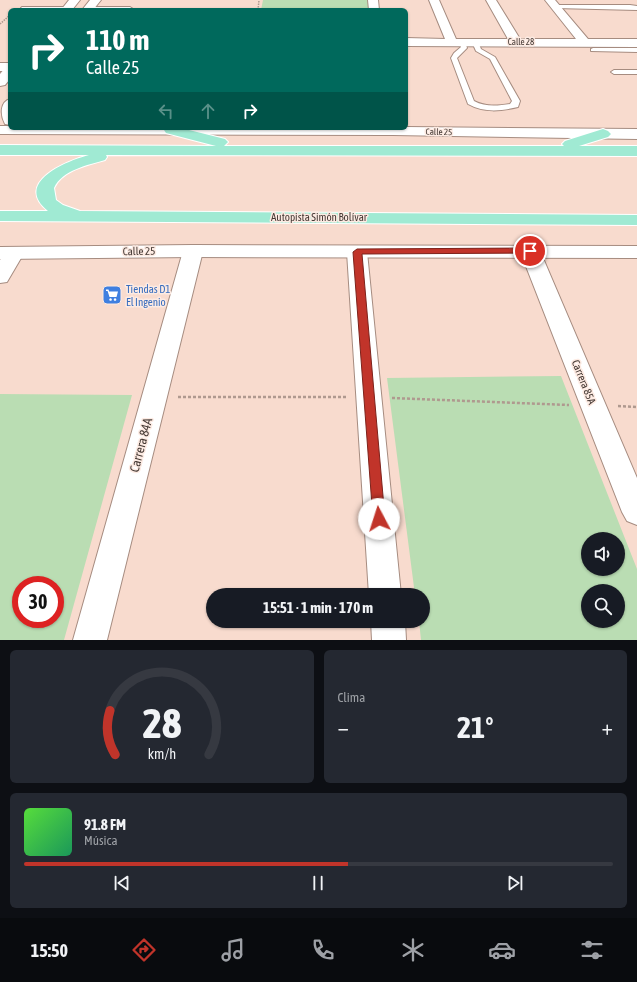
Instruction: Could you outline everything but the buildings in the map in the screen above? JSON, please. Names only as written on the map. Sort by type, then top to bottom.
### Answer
[{"type":"highway","points":[[171,130],[215,142],[242,146],[293,150]]},
{"type":"highway","points":[[548,151],[603,134]]},
{"type":"highway","points":[[0,150],[637,151]]},
{"type":"highway","points":[[79,216],[56,208],[47,201],[45,191],[48,182],[57,173],[71,166],[94,158],[128,151]]},
{"type":"highway","name":"Autopista Simón Bolívar","points":[[0,216],[637,220]]},
{"type":"street","points":[[67,8],[75,0]]},
{"type":"street","points":[[90,8],[96,0]]},
{"type":"street","points":[[434,0],[457,42]]},
{"type":"street","points":[[491,0],[516,42]]},
{"type":"street","points":[[559,9],[589,46]]},
{"type":"street","name":"Calle 28","points":[[408,42],[516,42],[589,46],[635,46]]},
{"type":"street","points":[[0,82],[8,73]]},
{"type":"street","points":[[8,106],[4,111],[8,118]]},
{"type":"street","name":"Calle 25","points":[[171,130],[392,130],[637,134]]},
{"type":"street","name":"Calle 25","points":[[7,253],[193,251],[637,252]]},
{"type":"street","name":"Carrera 84A","points":[[90,640],[193,251]]},
{"type":"street","name":"Carrera 85A","points":[[530,251],[637,512]]},
{"type":"street","points":[[357,252],[384,588]]},
{"type":"street","points":[[0,277],[7,253]]},
{"type":"street","points":[[388,628],[389,640]]},
{"type":"lane","points":[[559,9],[630,6],[637,8]]},
{"type":"lane","points":[[457,42],[464,48],[456,54],[454,58],[471,102],[477,106],[486,107],[508,107],[515,105],[516,101],[493,58],[478,50],[475,42]]},
{"type":"lane","points":[[614,72],[637,72]]},
{"type":"path","points":[[0,24],[8,16]]},
{"type":"path","points":[[154,396],[369,397],[637,407]]},
{"type":"green space","points":[[263,0],[370,0],[372,8],[261,8]]},
{"type":"green space","points":[[561,376],[622,532],[581,532],[581,576],[625,576],[625,539],[637,569],[637,640],[421,640],[420,628],[430,628],[430,588],[414,588],[387,378]]},
{"type":"green space","points":[[0,394],[132,395],[64,640],[0,640]]},
{"type":"place","name":"Tiendas D1 El Ingenio","points":[[112,295]]},
{"type":"route","points":[[379,519],[357,252],[530,251]]}]
